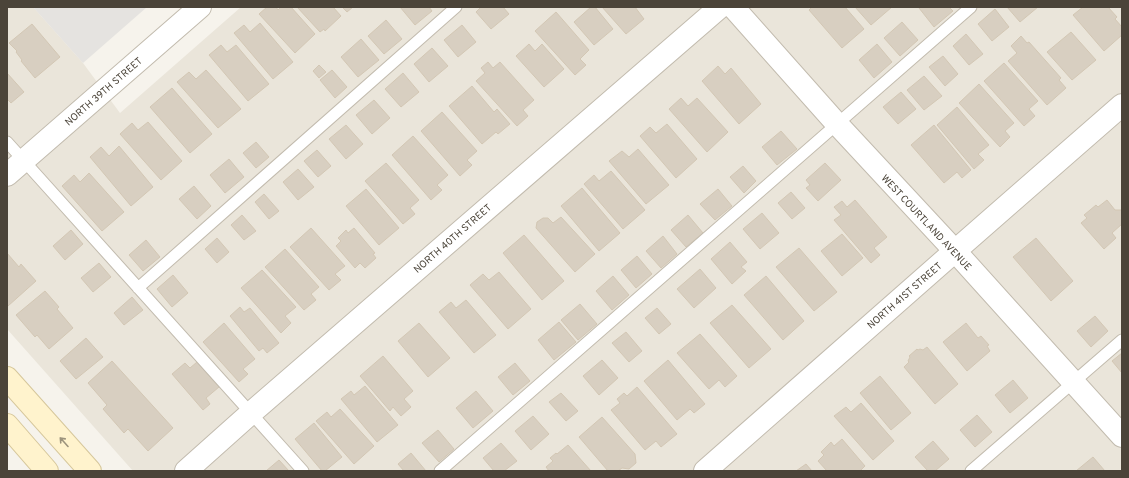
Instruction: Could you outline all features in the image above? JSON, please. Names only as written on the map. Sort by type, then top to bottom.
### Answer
[{"type":"main road","points":[[7,378],[90,471]]},
{"type":"main road","points":[[7,425],[47,471]]},
{"type":"street","name":"NORTH 39TH STREET","points":[[7,174],[200,7]]},
{"type":"street","name":"NORTH 40TH STREET","points":[[186,471],[720,7]]},
{"type":"street","name":"WEST COURTLAND AVENUE","points":[[733,7],[837,124],[955,251],[1122,436]]},
{"type":"street","name":"NORTH 41ST STREET","points":[[705,471],[1122,105]]},
{"type":"lane","points":[[138,288],[456,7]]},
{"type":"lane","points":[[440,471],[971,7]]},
{"type":"lane","points":[[7,142],[303,471]]},
{"type":"lane","points":[[971,471],[1122,340]]},
{"type":"shaded area","points":[[7,7],[33,7],[83,63],[120,113],[241,7],[1122,7],[1122,471],[133,471],[7,329]]},
{"type":"shaded area","points":[[33,7],[147,7],[83,63]]},
{"type":"building","points":[[267,7],[276,7],[278,10],[281,7],[291,7],[315,34],[295,53],[259,14]]},
{"type":"building","points":[[297,7],[333,7],[341,16],[325,31],[324,29],[320,32]]},
{"type":"building","points":[[342,7],[353,7],[347,12]]},
{"type":"building","points":[[400,7],[429,7],[432,11],[415,25]]},
{"type":"building","points":[[481,7],[503,7],[509,14],[491,29],[476,12]]},
{"type":"building","points":[[591,7],[595,7],[613,29],[594,45],[574,22]]},
{"type":"building","points":[[602,7],[635,7],[644,19],[626,34]]},
{"type":"building","points":[[812,7],[845,7],[864,29],[842,48],[809,10]]},
{"type":"building","points":[[855,7],[892,7],[871,25]]},
{"type":"building","points":[[949,7],[953,11],[934,27],[919,8]]},
{"type":"building","points":[[1007,7],[1038,7],[1020,22]]},
{"type":"building","points":[[1083,7],[1108,7],[1117,17],[1115,19],[1122,27],[1122,35],[1104,51],[1073,15]]},
{"type":"building","points":[[995,9],[1009,27],[992,41],[978,24]]},
{"type":"building","points":[[556,12],[589,50],[580,59],[586,65],[575,75],[535,31]]},
{"type":"building","points":[[386,20],[402,39],[384,54],[368,36]]},
{"type":"building","points":[[902,22],[918,40],[900,56],[884,38]]},
{"type":"building","points":[[260,23],[293,62],[273,79],[234,33],[244,25],[250,32]]},
{"type":"building","points":[[32,24],[60,57],[35,78],[21,61],[22,60],[16,52],[17,51],[9,43]]},
{"type":"building","points":[[462,25],[476,42],[458,57],[444,40]]},
{"type":"building","points":[[1071,32],[1096,60],[1072,80],[1047,52]]},
{"type":"building","points":[[966,34],[983,54],[969,65],[953,46]]},
{"type":"building","points":[[1021,36],[1027,43],[1029,42],[1061,78],[1059,80],[1066,88],[1047,105],[1008,61],[1017,53],[1011,46]]},
{"type":"building","points":[[361,39],[379,60],[358,77],[341,57]]},
{"type":"building","points":[[529,44],[535,51],[542,44],[564,69],[544,87],[516,56]]},
{"type":"building","points":[[877,44],[892,62],[874,78],[859,60]]},
{"type":"building","points":[[221,45],[227,52],[236,45],[269,84],[248,101],[209,55]]},
{"type":"building","points":[[432,48],[448,66],[429,82],[414,64]]},
{"type":"building","points":[[943,56],[958,74],[945,86],[929,67]]},
{"type":"building","points":[[488,62],[493,68],[500,62],[534,100],[523,110],[528,116],[517,126],[476,81],[485,73],[481,68]]},
{"type":"building","points":[[1004,63],[1038,101],[1029,109],[1035,116],[1024,126],[984,81]]},
{"type":"building","points":[[319,65],[326,72],[319,78],[313,71]]},
{"type":"building","points":[[718,66],[725,74],[731,68],[761,104],[739,124],[702,81]]},
{"type":"building","points":[[206,70],[241,109],[218,128],[177,82],[189,72],[196,79]]},
{"type":"building","points":[[332,70],[347,87],[335,98],[320,80]]},
{"type":"building","points":[[7,73],[24,92],[11,103],[7,99]]},
{"type":"building","points":[[403,73],[419,92],[401,107],[385,89]]},
{"type":"building","points":[[924,76],[942,96],[924,110],[907,90]]},
{"type":"building","points":[[979,84],[1014,123],[1005,131],[1010,137],[1000,147],[959,103]]},
{"type":"building","points":[[472,86],[494,112],[497,109],[510,124],[498,134],[496,132],[482,144],[449,106]]},
{"type":"building","points":[[172,88],[212,134],[190,153],[150,107]]},
{"type":"building","points":[[901,92],[916,109],[898,124],[883,107]]},
{"type":"building","points":[[681,98],[688,106],[697,98],[728,132],[707,152],[669,109]]},
{"type":"building","points":[[374,100],[390,118],[372,134],[356,115]]},
{"type":"building","points":[[957,107],[989,145],[978,154],[984,160],[974,169],[937,125]]},
{"type":"building","points":[[442,112],[477,151],[467,160],[472,165],[460,176],[421,131]]},
{"type":"building","points":[[148,122],[182,161],[161,180],[120,134],[132,123],[138,130]]},
{"type":"building","points":[[667,124],[697,159],[676,178],[640,136],[650,127],[656,133]]},
{"type":"building","points":[[346,125],[363,144],[346,159],[329,139]]},
{"type":"building","points":[[934,125],[971,170],[962,178],[957,172],[944,183],[911,145]]},
{"type":"building","points":[[781,131],[797,149],[777,165],[762,147]]},
{"type":"building","points":[[413,136],[448,175],[437,185],[442,190],[431,200],[392,155]]},
{"type":"building","points":[[256,142],[269,157],[256,168],[243,153]]},
{"type":"building","points":[[119,146],[153,187],[131,206],[90,157],[101,147],[109,156]]},
{"type":"building","points":[[638,149],[669,185],[646,204],[609,161],[622,151],[629,157]]},
{"type":"building","points":[[317,150],[331,166],[318,177],[304,161]]},
{"type":"building","points":[[229,159],[244,177],[225,193],[210,175]]},
{"type":"building","points":[[386,163],[419,200],[410,208],[415,214],[403,224],[365,181]]},
{"type":"building","points":[[825,163],[841,180],[818,201],[806,188],[810,185],[806,180]]},
{"type":"building","points":[[743,166],[756,181],[744,193],[730,177]]},
{"type":"building","points":[[298,169],[314,187],[298,200],[283,182]]},
{"type":"building","points":[[611,171],[645,210],[623,229],[584,184],[594,175],[599,181]]},
{"type":"building","points":[[89,173],[124,212],[102,231],[62,186],[74,175],[80,182]]},
{"type":"building","points":[[194,186],[211,206],[197,219],[179,199]]},
{"type":"building","points":[[582,188],[620,233],[599,251],[561,206]]},
{"type":"building","points":[[366,189],[399,228],[379,245],[346,206]]},
{"type":"building","points":[[718,189],[732,206],[715,220],[700,204]]},
{"type":"building","points":[[791,192],[805,208],[792,219],[778,203]]},
{"type":"building","points":[[264,194],[279,211],[269,219],[255,202]]},
{"type":"building","points":[[855,200],[887,237],[874,248],[880,255],[871,263],[834,220],[841,215],[834,207],[842,201],[847,207]]},
{"type":"building","points":[[1107,200],[1115,210],[1122,211],[1122,224],[1112,233],[1116,238],[1104,249],[1081,223],[1087,218],[1084,215],[1096,205],[1098,207]]},
{"type":"building","points":[[762,213],[779,233],[760,249],[743,229]]},
{"type":"building","points":[[242,215],[256,231],[244,240],[231,225]]},
{"type":"building","points":[[688,215],[703,233],[686,247],[671,230]]},
{"type":"building","points":[[561,217],[595,254],[575,272],[536,228],[537,222],[543,218],[548,218],[553,223]]},
{"type":"building","points":[[311,228],[345,266],[335,274],[341,280],[329,290],[290,247]]},
{"type":"building","points":[[354,228],[375,253],[373,254],[376,258],[365,268],[360,263],[355,268],[336,246],[341,241],[338,238],[346,230],[348,233]]},
{"type":"building","points":[[71,230],[83,244],[65,260],[53,246]]},
{"type":"building","points":[[842,234],[863,258],[842,276],[821,251]]},
{"type":"building","points":[[524,235],[564,281],[542,300],[503,253]]},
{"type":"building","points":[[663,236],[677,254],[661,268],[646,251]]},
{"type":"building","points":[[217,238],[229,252],[217,263],[205,249]]},
{"type":"building","points":[[1036,238],[1073,281],[1051,301],[1013,257]]},
{"type":"building","points":[[146,240],[160,257],[143,271],[129,255]]},
{"type":"building","points":[[730,242],[747,262],[741,267],[746,271],[732,284],[711,259]]},
{"type":"building","points":[[799,248],[837,292],[814,311],[776,267]]},
{"type":"building","points":[[285,249],[319,287],[311,294],[316,300],[304,310],[265,267]]},
{"type":"building","points":[[7,253],[19,267],[21,264],[36,281],[8,306],[7,305]]},
{"type":"building","points":[[637,256],[652,274],[636,288],[621,270]]},
{"type":"building","points":[[99,263],[111,277],[93,292],[81,278]]},
{"type":"building","points":[[700,269],[716,288],[694,308],[677,289]]},
{"type":"building","points":[[262,270],[296,307],[285,316],[291,323],[281,333],[241,288]]},
{"type":"building","points":[[499,272],[531,309],[508,329],[470,285],[483,274],[489,280]]},
{"type":"building","points":[[173,275],[188,293],[172,307],[157,289]]},
{"type":"building","points":[[613,276],[629,295],[612,310],[596,291]]},
{"type":"building","points":[[766,276],[804,321],[783,340],[744,295]]},
{"type":"building","points":[[45,291],[59,307],[57,309],[73,328],[49,349],[37,335],[35,337],[16,315]]},
{"type":"building","points":[[132,297],[143,310],[124,325],[114,313]]},
{"type":"building","points":[[466,300],[496,335],[474,353],[439,312],[451,302],[456,308]]},
{"type":"building","points":[[580,304],[597,324],[578,340],[561,320]]},
{"type":"building","points":[[732,305],[771,349],[749,368],[710,323]]},
{"type":"building","points":[[240,307],[244,312],[250,308],[279,343],[267,353],[263,348],[259,351],[230,316]]},
{"type":"building","points":[[657,308],[671,324],[659,334],[645,318]]},
{"type":"building","points":[[1095,316],[1108,331],[1091,347],[1077,331]]},
{"type":"building","points":[[559,322],[576,342],[554,360],[538,340]]},
{"type":"building","points":[[224,323],[255,359],[243,369],[248,374],[239,382],[203,342]]},
{"type":"building","points":[[419,323],[450,358],[428,377],[398,341]]},
{"type":"building","points":[[966,323],[978,338],[981,336],[989,345],[987,346],[990,351],[967,371],[943,342]]},
{"type":"building","points":[[626,332],[642,351],[629,362],[612,343]]},
{"type":"building","points":[[700,334],[737,376],[725,387],[719,380],[709,389],[677,353]]},
{"type":"building","points":[[86,338],[103,357],[76,379],[60,361]]},
{"type":"building","points":[[927,347],[958,384],[935,404],[904,367],[909,362],[909,356],[917,349],[923,350]]},
{"type":"building","points":[[1122,353],[1122,373],[1112,361]]},
{"type":"building","points":[[383,356],[413,391],[404,399],[411,407],[401,416],[393,407],[390,411],[360,376]]},
{"type":"building","points":[[602,360],[618,378],[599,395],[583,376]]},
{"type":"building","points":[[668,360],[705,404],[694,413],[690,409],[677,420],[644,381]]},
{"type":"building","points":[[112,361],[173,428],[148,451],[128,429],[124,433],[103,409],[107,405],[88,383]]},
{"type":"building","points":[[197,362],[219,387],[206,398],[210,404],[203,410],[172,374],[185,363],[190,368]]},
{"type":"building","points":[[515,363],[530,381],[513,395],[498,377]]},
{"type":"building","points":[[880,376],[911,413],[891,430],[860,393]]},
{"type":"building","points":[[1013,380],[1028,398],[1010,413],[995,395]]},
{"type":"building","points":[[365,386],[398,425],[377,442],[341,399],[351,391],[354,395]]},
{"type":"building","points":[[637,387],[677,434],[661,447],[656,441],[645,450],[611,410],[620,403],[617,399],[624,393],[627,396]]},
{"type":"building","points":[[476,391],[493,411],[473,428],[456,408]]},
{"type":"building","points":[[561,393],[578,411],[566,421],[549,402]]},
{"type":"building","points":[[861,403],[894,441],[873,460],[834,416],[846,407],[851,412]]},
{"type":"building","points":[[340,409],[374,446],[354,464],[316,421],[327,412],[331,417]]},
{"type":"building","points":[[977,415],[992,432],[975,447],[960,430]]},
{"type":"building","points":[[533,416],[549,434],[531,450],[515,431]]},
{"type":"building","points":[[602,417],[635,454],[636,463],[629,469],[622,468],[618,471],[608,471],[579,437]]},
{"type":"building","points":[[314,423],[342,457],[325,471],[322,471],[295,439]]},
{"type":"building","points":[[438,430],[454,449],[439,462],[422,443]]},
{"type":"building","points":[[842,439],[865,466],[860,471],[827,471],[818,461],[824,455],[821,452],[831,442],[834,446]]},
{"type":"building","points":[[933,441],[949,459],[935,471],[928,471],[915,457]]},
{"type":"building","points":[[501,443],[517,461],[504,471],[494,471],[483,458]]},
{"type":"building","points":[[568,445],[591,471],[549,471],[546,467],[553,461],[550,458]]},
{"type":"building","points":[[411,453],[426,471],[404,471],[398,464]]},
{"type":"building","points":[[1093,457],[1105,471],[1076,471]]},
{"type":"building","points":[[279,460],[289,471],[266,471]]},
{"type":"building","points":[[806,464],[812,471],[796,471]]}]
